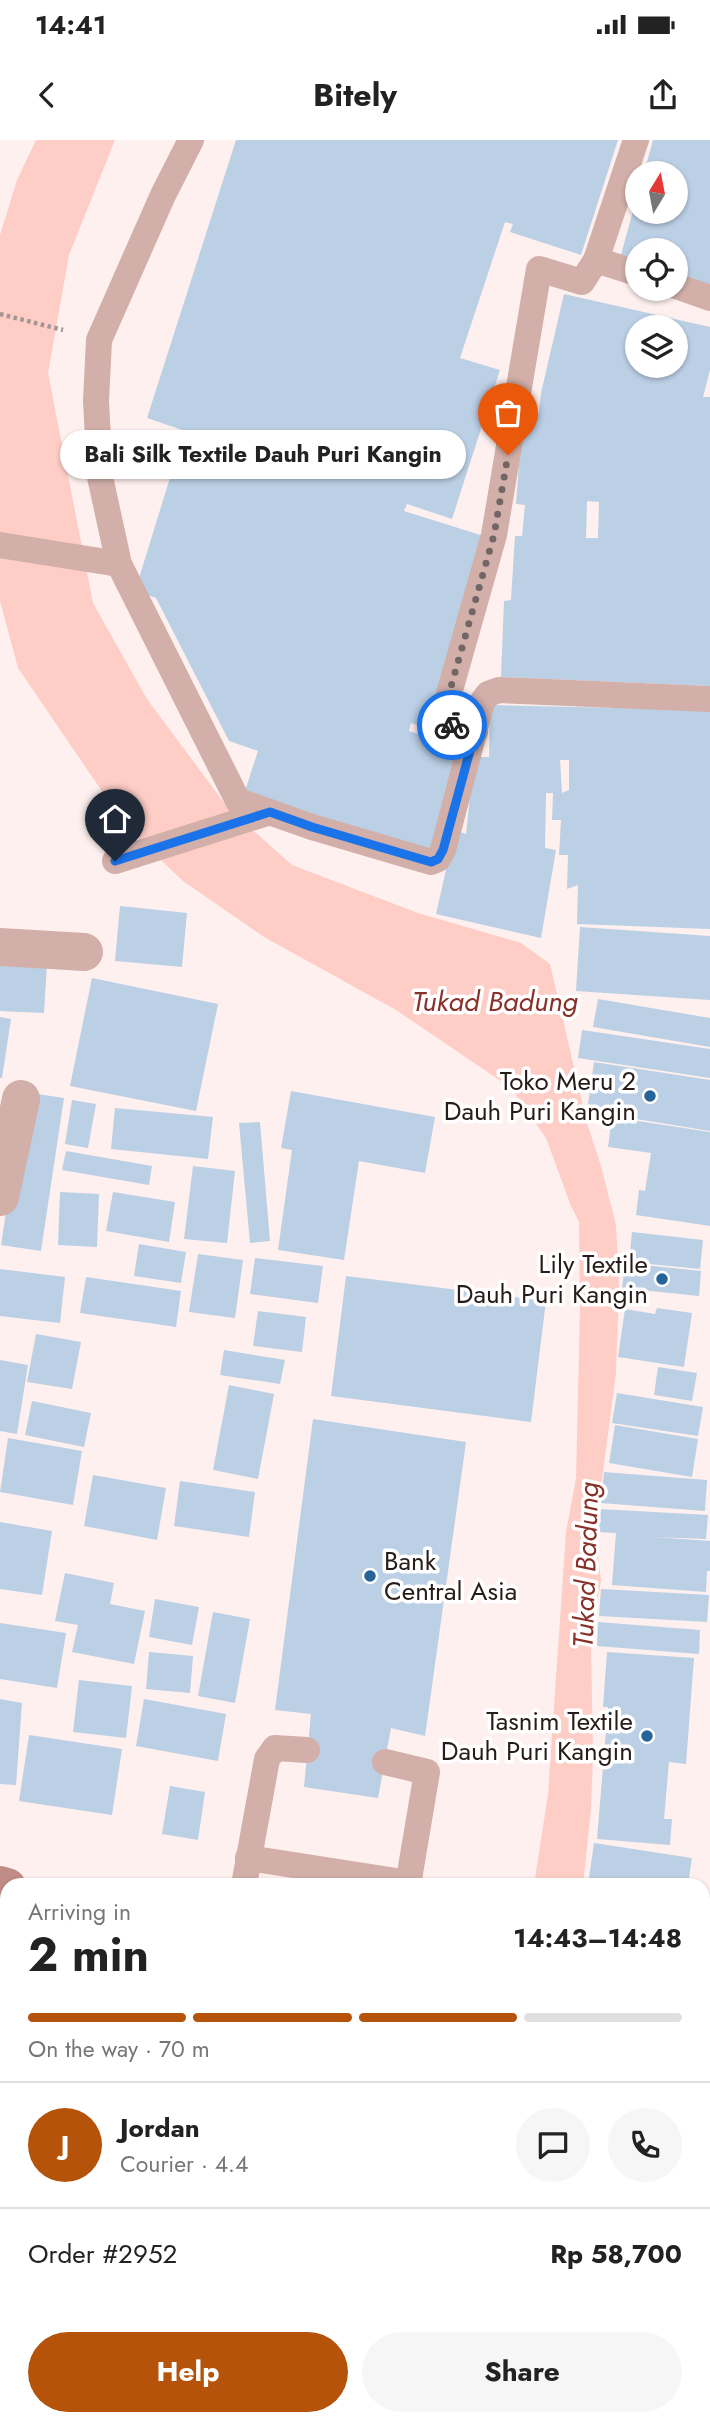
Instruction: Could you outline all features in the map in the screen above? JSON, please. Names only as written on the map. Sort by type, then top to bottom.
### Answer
[{"type":"street","points":[[0,947],[84,952]]},
{"type":"street","points":[[0,1197],[21,1099]]},
{"type":"lane","points":[[191,140],[158,206],[99,340],[96,401],[100,477],[107,562],[239,801],[262,816],[312,827],[431,862],[438,859],[443,850],[481,702],[488,694],[499,690],[710,699]]},
{"type":"lane","points":[[475,732],[441,722],[494,535],[539,269],[582,282],[596,260],[636,140]]},
{"type":"lane","points":[[596,260],[625,270]]},
{"type":"lane","points":[[688,290],[710,298]]},
{"type":"lane","points":[[0,545],[107,562]]},
{"type":"lane","points":[[115,861],[262,816]]},
{"type":"lane","points":[[245,1878],[267,1759],[275,1748],[307,1751]]},
{"type":"lane","points":[[386,1762],[427,1772],[410,1878]]},
{"type":"lane","points":[[248,1858],[372,1878]]},
{"type":"path","points":[[0,314],[62,330]]},
{"type":"water","name":"Tukad Badung","points":[[36,140],[115,140],[69,255],[48,373],[93,603],[147,699],[228,808],[292,865],[418,913],[521,943],[550,964],[587,1123],[616,1225],[619,1287],[616,1373],[595,1532],[601,1580],[591,1643],[593,1757],[584,1878],[535,1878],[548,1794],[566,1532],[576,1478],[579,1222],[546,1138],[511,1088],[396,1010],[264,937],[183,881],[127,828],[18,668],[0,601],[0,235],[17,180]]},
{"type":"building","points":[[236,140],[618,140],[581,255],[510,232],[513,224],[505,222],[460,358],[500,370],[452,519],[407,504],[404,511],[490,538],[430,730],[411,723],[409,731],[464,749],[430,856],[243,797],[258,751],[229,741],[156,598],[135,591],[182,439],[194,443],[197,435],[147,418]]},
{"type":"building","points":[[653,140],[710,140],[710,288],[688,282],[688,238],[626,238],[629,224],[688,224],[688,161],[647,161]]},
{"type":"building","points":[[625,240],[625,264],[619,262]]},
{"type":"building","points":[[564,294],[657,315],[625,315],[625,378],[688,378],[688,322],[710,327],[710,370],[703,397],[710,397],[710,686],[501,677],[504,601],[511,600],[515,536],[522,536],[525,505],[516,504],[523,412],[539,413],[541,393]],"holes":[[[587,501],[599,502],[598,538],[586,538]]]},
{"type":"building","points":[[490,705],[710,710],[710,929],[577,924],[578,885],[567,889],[568,855],[559,855],[561,820],[552,820],[553,793],[546,793],[545,848],[556,850],[541,938],[436,914],[455,830],[466,834],[474,757],[489,757]],"holes":[[[560,760],[569,760],[569,790],[562,793]]]},
{"type":"building","points":[[120,906],[187,913],[182,967],[115,961]]},
{"type":"building","points":[[580,927],[710,936],[710,1000],[576,991]]},
{"type":"building","points":[[0,961],[47,963],[44,1013],[0,1011]]},
{"type":"building","points":[[92,978],[218,1004],[196,1111],[70,1086]]},
{"type":"building","points":[[598,999],[710,1018],[710,1047],[593,1027]]},
{"type":"building","points":[[0,1017],[11,1019],[2,1078],[0,1078]]},
{"type":"building","points":[[582,1030],[710,1049],[710,1078],[578,1058]]},
{"type":"building","name":"Toko Meru 2 Dauh Puri Kangin","points":[[594,1062],[710,1080],[710,1131],[587,1111]]},
{"type":"building","points":[[291,1091],[435,1117],[425,1173],[359,1161],[344,1260],[278,1250],[292,1150],[281,1148]]},
{"type":"building","points":[[24,1092],[64,1098],[41,1251],[1,1245]]},
{"type":"building","points":[[72,1100],[96,1104],[88,1148],[65,1144]]},
{"type":"building","points":[[115,1108],[213,1117],[208,1159],[111,1149]]},
{"type":"building","points":[[612,1117],[710,1132],[710,1226],[636,1215],[639,1190],[645,1191],[651,1153],[608,1147]]},
{"type":"building","points":[[260,1122],[270,1241],[250,1243],[239,1123]]},
{"type":"building","points":[[66,1151],[152,1166],[149,1185],[62,1170]]},
{"type":"building","points":[[193,1166],[235,1171],[227,1243],[184,1239]]},
{"type":"building","points":[[60,1192],[99,1194],[97,1247],[58,1245]]},
{"type":"building","points":[[113,1192],[175,1202],[169,1242],[106,1231]]},
{"type":"building","points":[[632,1232],[703,1240],[700,1269],[629,1262]]},
{"type":"building","points":[[139,1244],[186,1252],[181,1283],[134,1276]]},
{"type":"building","points":[[198,1254],[243,1260],[235,1318],[189,1312]]},
{"type":"building","points":[[255,1258],[323,1266],[318,1303],[250,1294]]},
{"type":"building","name":"Lily Textile Dauh Puri Kangin","points":[[625,1263],[701,1271],[699,1296],[622,1288]]},
{"type":"building","points":[[0,1269],[65,1277],[60,1323],[0,1316]]},
{"type":"building","points":[[346,1276],[546,1301],[531,1422],[331,1396]]},
{"type":"building","points":[[86,1277],[181,1291],[176,1327],[80,1313]]},
{"type":"building","points":[[657,1308],[692,1313],[684,1367],[618,1357],[625,1309],[655,1314]]},
{"type":"building","points":[[258,1311],[306,1317],[302,1352],[253,1346]]},
{"type":"building","points":[[36,1334],[81,1342],[72,1389],[27,1382]]},
{"type":"building","points":[[224,1350],[285,1360],[280,1384],[220,1375]]},
{"type":"building","points":[[0,1360],[28,1365],[17,1434],[0,1431]]},
{"type":"building","points":[[658,1367],[697,1373],[692,1401],[654,1395]]},
{"type":"building","points":[[229,1385],[274,1394],[258,1479],[213,1470]]},
{"type":"building","points":[[617,1393],[703,1407],[698,1436],[612,1423]]},
{"type":"building","points":[[32,1401],[91,1413],[84,1447],[25,1435]]},
{"type":"building","name":"Bank Central Asia","points":[[313,1419],[466,1442],[425,1736],[391,1728],[378,1798],[304,1787],[311,1714],[275,1710]]},
{"type":"building","points":[[615,1425],[698,1439],[692,1477],[609,1463]]},
{"type":"building","points":[[8,1438],[82,1451],[73,1505],[0,1492]]},
{"type":"building","points":[[604,1472],[707,1480],[705,1511],[601,1503]]},
{"type":"building","points":[[93,1475],[166,1488],[157,1540],[84,1526]]},
{"type":"building","points":[[180,1481],[255,1492],[249,1537],[174,1526]]},
{"type":"building","points":[[599,1509],[708,1515],[706,1539],[654,1537],[710,1541],[710,1571],[707,1571],[706,1592],[612,1585],[616,1533],[598,1532]]},
{"type":"building","points":[[0,1522],[52,1531],[42,1595],[0,1589]]},
{"type":"building","points":[[65,1573],[114,1583],[110,1604],[145,1611],[134,1664],[72,1652],[78,1625],[55,1621]]},
{"type":"building","points":[[601,1589],[709,1595],[707,1622],[599,1616]]},
{"type":"building","points":[[155,1599],[199,1607],[192,1645],[149,1637]]},
{"type":"building","points":[[213,1612],[250,1619],[235,1703],[198,1696]]},
{"type":"building","points":[[598,1622],[700,1630],[699,1654],[597,1646]]},
{"type":"building","points":[[0,1623],[66,1633],[57,1688],[0,1679]]},
{"type":"building","points":[[149,1652],[193,1656],[190,1693],[146,1689]]},
{"type":"building","points":[[607,1652],[694,1658],[686,1764],[669,1762],[664,1819],[672,1819],[670,1845],[597,1839],[608,1707],[603,1707]]},
{"type":"building","points":[[79,1680],[132,1686],[126,1738],[73,1732]]},
{"type":"building","points":[[0,1699],[22,1703],[16,1785],[0,1784]]},
{"type":"building","points":[[144,1699],[226,1714],[218,1761],[136,1746]]},
{"type":"building","points":[[29,1735],[122,1749],[112,1815],[19,1801]]},
{"type":"building","points":[[170,1786],[205,1792],[198,1840],[162,1834]]},
{"type":"building","points":[[594,1843],[692,1858],[689,1878],[589,1878]]},
{"type":"way so far","points":[[452,725],[441,722],[494,535],[508,455]]},
{"type":"place","name":"Bali Silk Textile Dauh Puri Kangin","points":[[508,455]]},
{"type":"place","name":"Toko Meru 2 Dauh Puri Kangin","points":[[650,1096]]},
{"type":"place","name":"Lily Textile Dauh Puri Kangin","points":[[662,1279]]},
{"type":"place","name":"Bank Central Asia","points":[[370,1576]]},
{"type":"place","name":"Tasnim Textile Dauh Puri Kangin","points":[[647,1736]]},
{"type":"route","points":[[115,861],[270,812],[431,862],[438,859],[443,850],[475,732],[452,725]]}]
